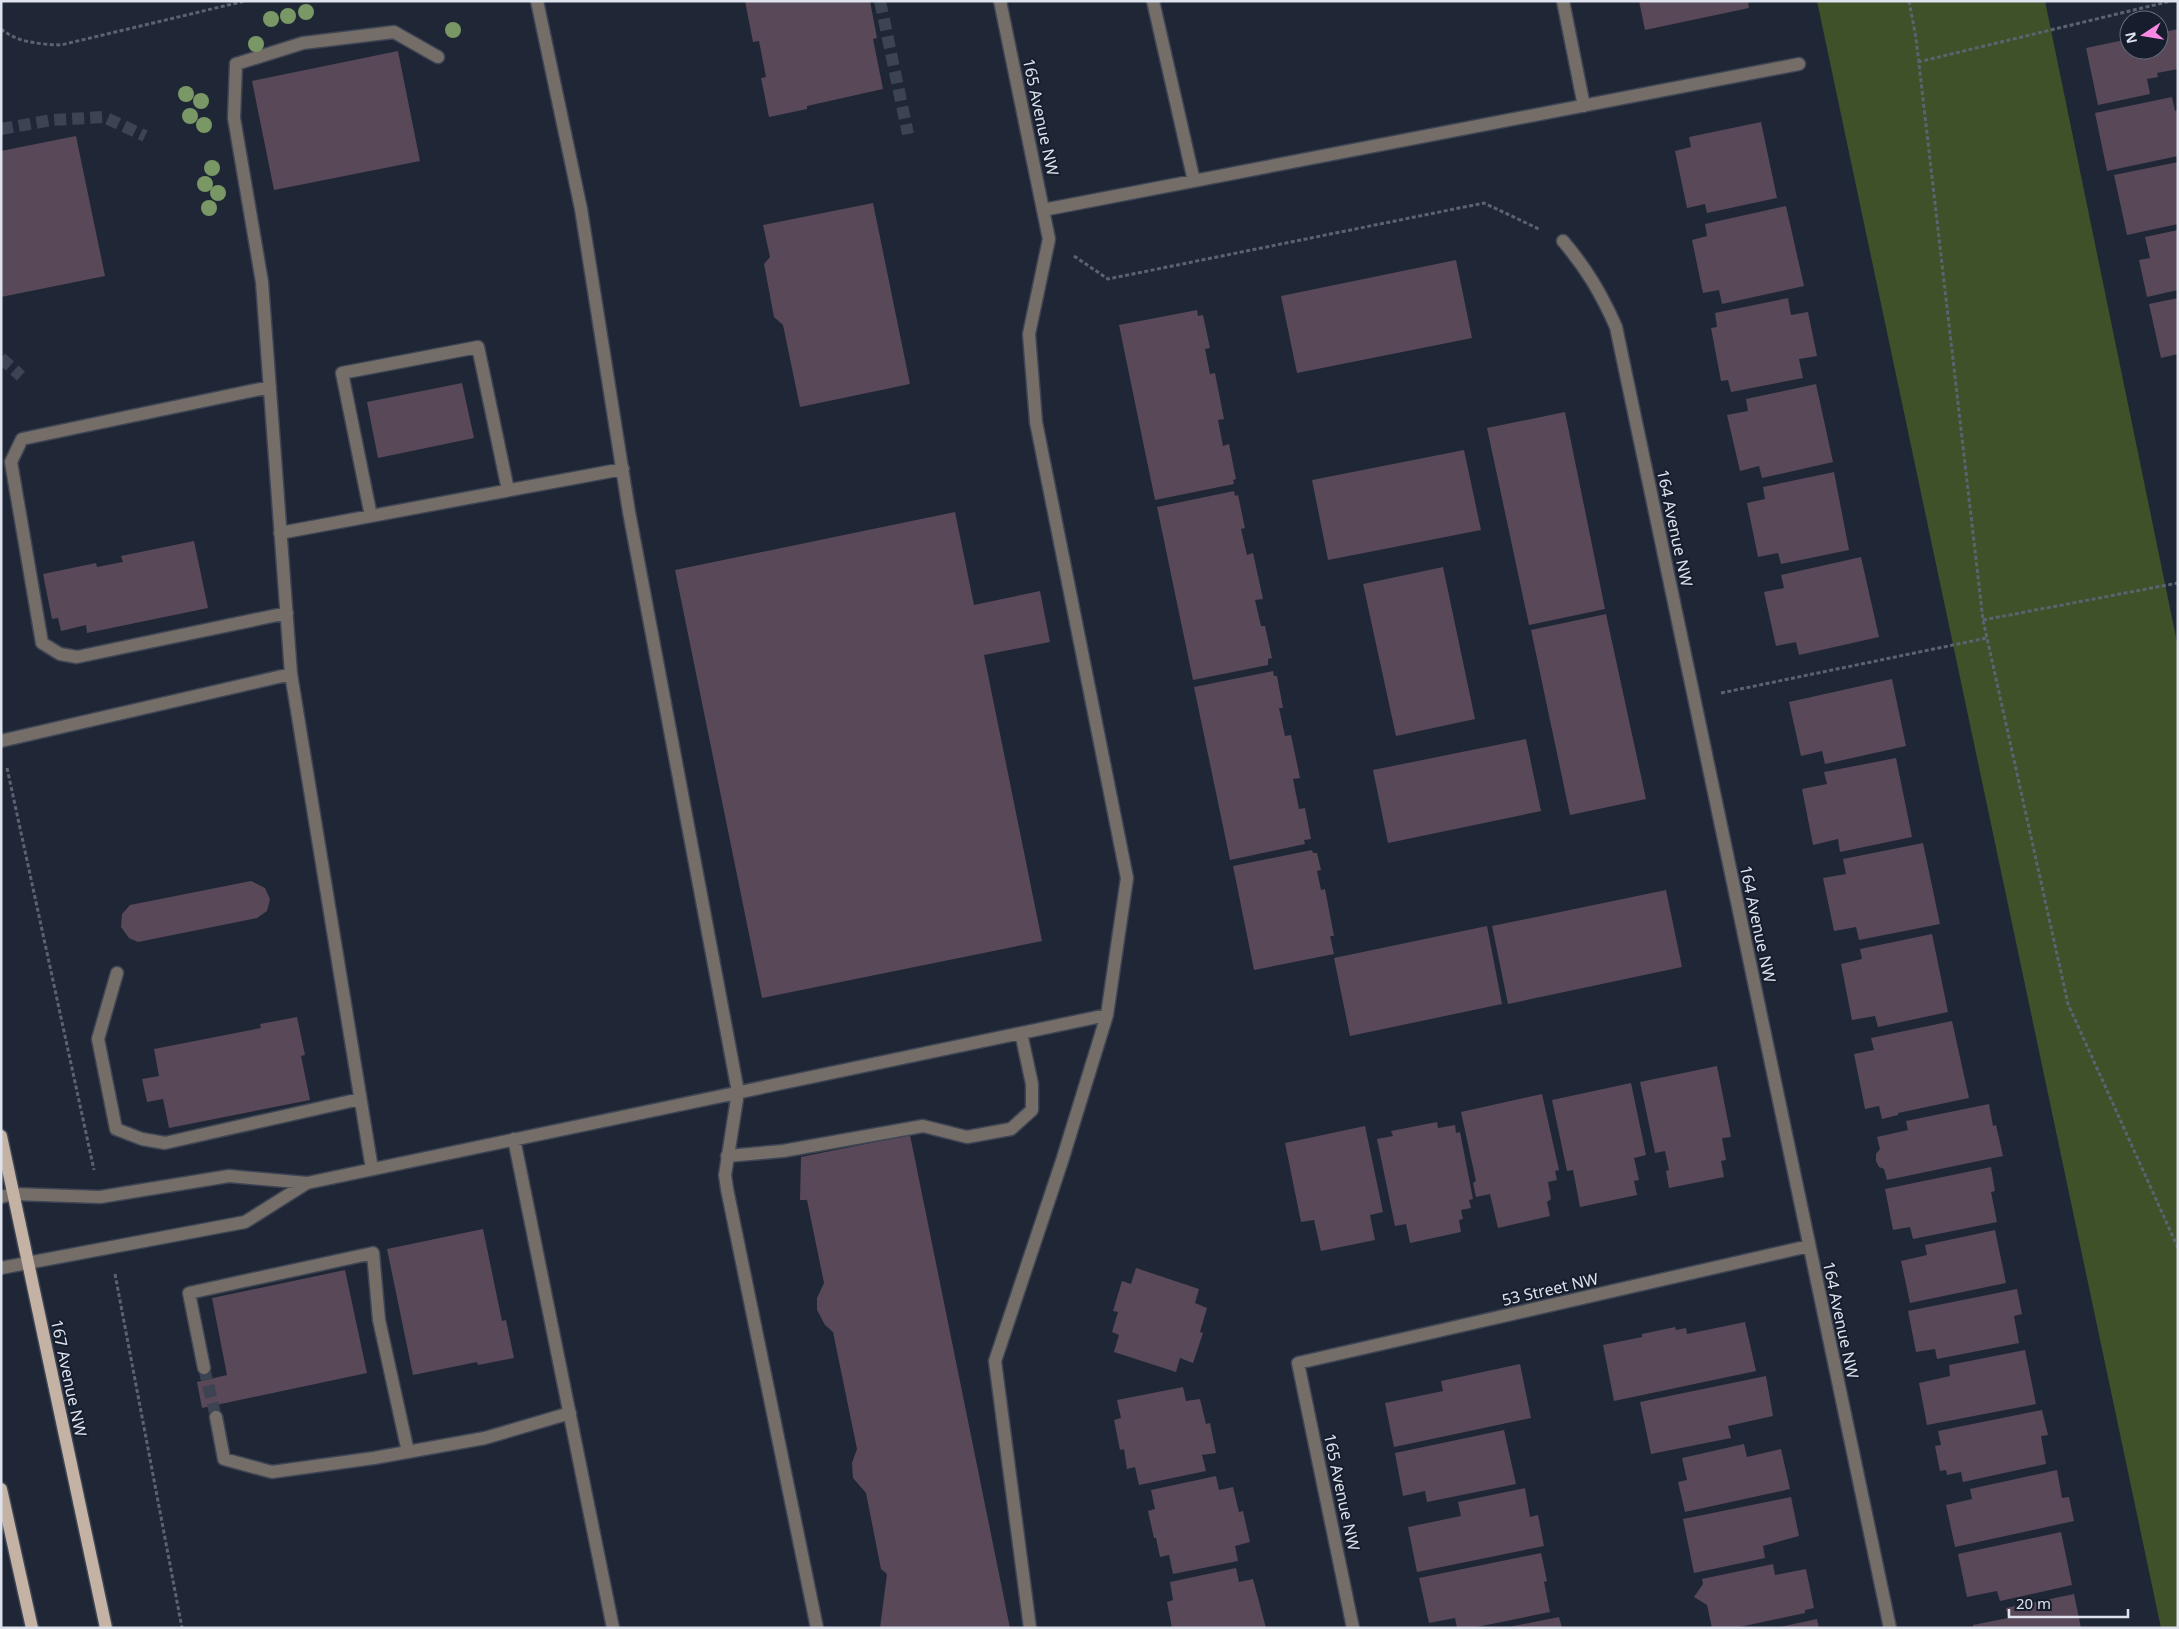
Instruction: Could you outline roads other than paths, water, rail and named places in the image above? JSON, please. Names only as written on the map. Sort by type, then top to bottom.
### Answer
[{"type":"main road","name":"167 Avenue NW","points":[[1,1136],[7,1195],[28,1264],[106,1628]]},
{"type":"main road","points":[[1,1489],[32,1628]]},
{"type":"street","points":[[537,1],[581,209],[623,469],[738,1092],[727,1156],[725,1175],[727,1189],[817,1628]]},
{"type":"street","name":"165 Avenue NW","points":[[1000,1],[1050,239],[1029,334],[1036,422],[1127,878],[1107,1015]]},
{"type":"street","points":[[1153,1],[1194,181]]},
{"type":"street","points":[[1564,1],[1584,106]]},
{"type":"street","points":[[372,1169],[291,674],[262,282],[234,118],[236,64],[303,43],[394,32],[438,57]]},
{"type":"street","points":[[1043,210],[1799,64]]},
{"type":"street","name":"164 Avenue NW","points":[[1562,240],[1583,264],[1600,292],[1616,327],[1890,1628]]},
{"type":"street","points":[[371,516],[342,373],[478,347],[508,490]]},
{"type":"street","points":[[270,387],[22,439],[11,462],[42,643],[60,654],[77,657],[287,613]]},
{"type":"street","points":[[280,533],[623,469]]},
{"type":"street","points":[[1,741],[291,674]]},
{"type":"street","points":[[117,972],[98,1039],[116,1129],[142,1139],[165,1143],[360,1099]]},
{"type":"street","points":[[7,1195],[100,1197],[230,1176],[307,1183],[1107,1015],[1062,1161],[995,1361],[1030,1628]]},
{"type":"street","points":[[727,1156],[784,1151],[923,1126],[967,1137],[1011,1129],[1032,1110],[1032,1084],[1021,1033]]},
{"type":"street","points":[[514,1140],[613,1628]]},
{"type":"street","points":[[1,1268],[245,1222],[307,1183]]},
{"type":"street","name":"53 Street NW","points":[[1298,1364],[1809,1246]]},
{"type":"street","points":[[204,1368],[188,1293],[373,1253],[379,1320],[408,1452]]},
{"type":"street","name":"165 Avenue NW","points":[[1298,1364],[1353,1628]]},
{"type":"street","points":[[216,1417],[224,1459],[272,1472],[408,1452],[485,1438],[570,1413]]},
{"type":"tunnel","points":[[880,1],[908,134]]},
{"type":"tunnel","points":[[1,129],[52,120],[104,117],[145,136]]},
{"type":"tunnel","points":[[1,358],[21,376]]},
{"type":"tunnel","points":[[204,1368],[216,1417]]}]
